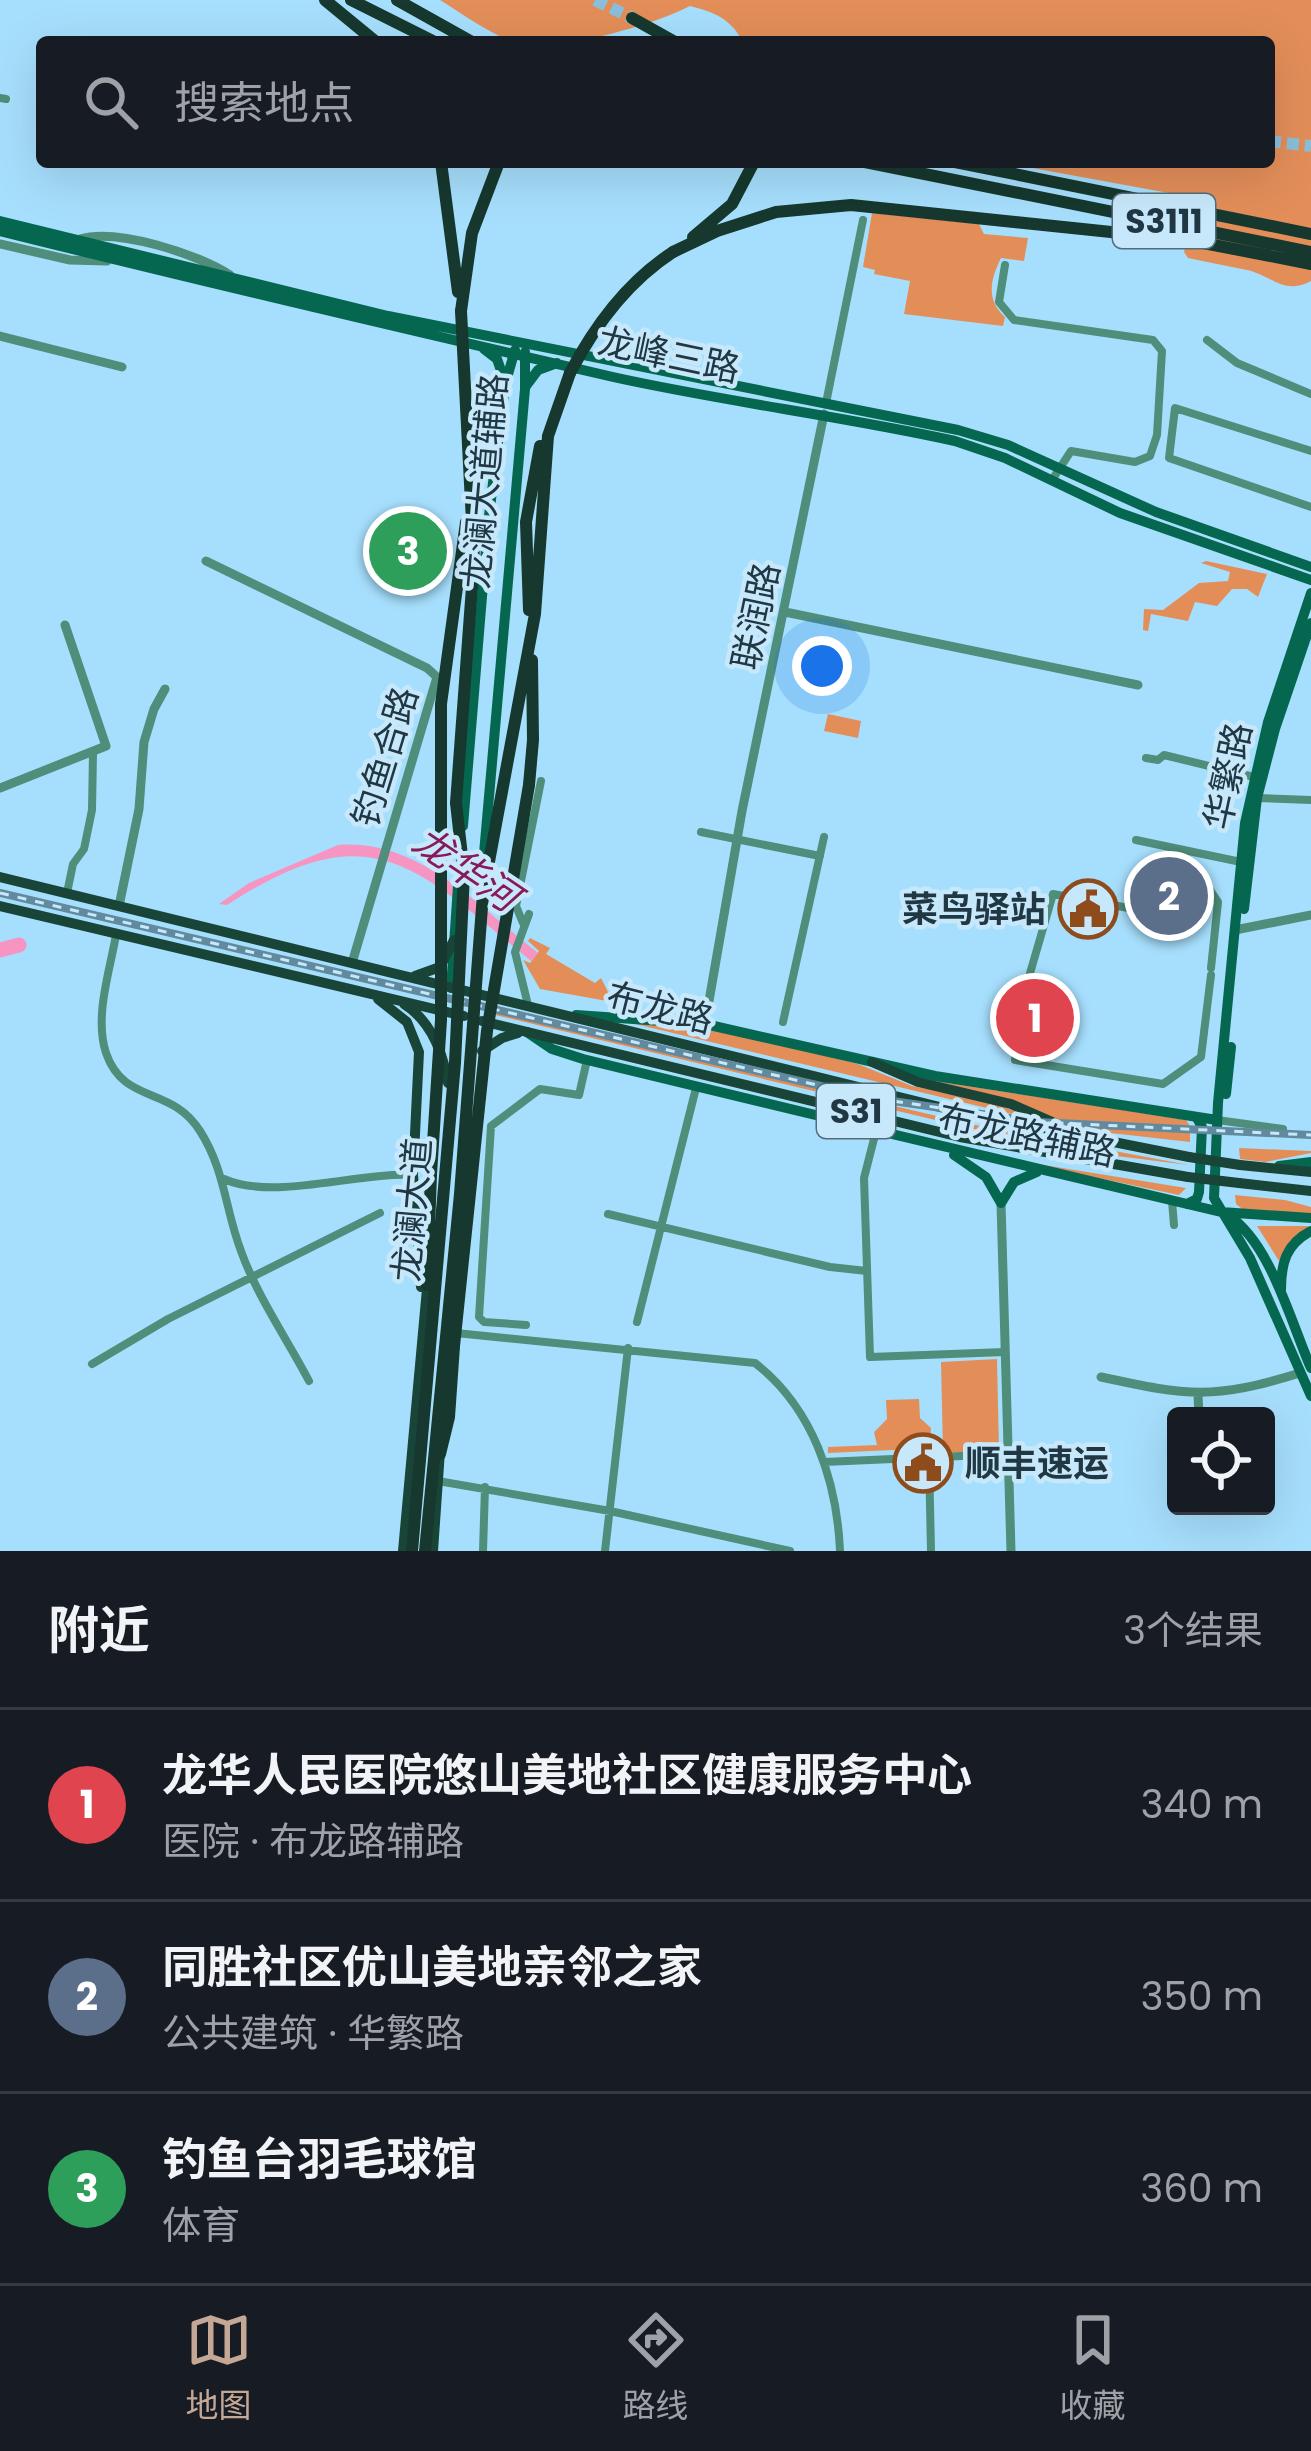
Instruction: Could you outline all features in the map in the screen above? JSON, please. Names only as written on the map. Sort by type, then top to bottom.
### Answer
[{"type":"highway","points":[[325,0],[370,36]]},
{"type":"highway","points":[[351,0],[423,36]]},
{"type":"highway","points":[[397,0],[460,36]]},
{"type":"highway","points":[[632,18],[664,36]]},
{"type":"highway","points":[[427,1285],[441,1020],[441,704],[470,479],[461,311],[442,168]]},
{"type":"highway","points":[[461,311],[472,233],[497,168]]},
{"type":"highway","points":[[440,1454],[449,1417],[445,1336],[531,761],[528,501],[546,422],[566,368],[620,298],[732,204],[751,168]]},
{"type":"highway","name":"S3111","points":[[895,168],[1311,252]]},
{"type":"highway","name":"S3111","points":[[988,168],[1311,234]]},
{"type":"highway","points":[[673,252],[748,220],[802,207],[866,205],[1188,240],[1311,264]]},
{"type":"highway","name":"龙澜大道","points":[[429,1551],[482,894],[535,614],[548,436],[566,368]]},
{"type":"highway","name":"龙澜大道","points":[[407,1551],[455,1063],[461,875],[456,803],[473,591],[470,479]]},
{"type":"main road","name":"龙峰三路","points":[[0,220],[520,351],[566,368],[955,441],[1120,513],[1311,580]]},
{"type":"main road","name":"龙峰三路","points":[[0,231],[475,345],[826,403],[992,440],[1139,506],[1311,566]]},
{"type":"main road","points":[[475,345],[497,359],[505,385]]},
{"type":"main road","name":"龙澜大道辅路","points":[[407,1551],[448,1083],[454,934],[472,718],[505,385],[520,351]]},
{"type":"main road","name":"龙澜大道辅路","points":[[445,1336],[525,389],[520,351]]},
{"type":"main road","points":[[525,389],[538,370],[566,368]]},
{"type":"main road","name":"华繁路","points":[[1239,930],[1241,862],[1254,777],[1311,593]]},
{"type":"main road","name":"华繁路","points":[[1311,622],[1257,798],[1217,1120],[1214,1198],[1277,1298],[1311,1396]]},
{"type":"main road","points":[[472,718],[494,720]]},
{"type":"main road","name":"布龙路","points":[[0,877],[600,1025],[1098,1141],[1311,1172]]},
{"type":"main road","name":"布龙路","points":[[0,906],[1001,1145],[1188,1177],[1311,1191]]},
{"type":"main road","points":[[406,977],[440,967],[454,934]]},
{"type":"main road","points":[[477,939],[487,981],[523,1006]]},
{"type":"main road","points":[[364,992],[400,1013],[416,1040],[420,1070],[412,1175],[424,1323],[445,1336]]},
{"type":"main road","points":[[396,1000],[415,1011],[432,1035],[448,1083]]},
{"type":"main road","name":"布龙路辅路","points":[[565,1014],[705,1024],[935,1076],[1217,1120]]},
{"type":"main road","points":[[596,1048],[600,1025]]},
{"type":"main road","points":[[467,1074],[473,1060],[491,1043],[527,1032]]},
{"type":"main road","name":"布龙路辅路","points":[[527,1032],[552,1049],[587,1060],[935,1146],[1221,1212],[1311,1218]]},
{"type":"main road","points":[[872,1062],[918,1082],[1011,1104],[1098,1141]]},
{"type":"main road","points":[[801,1097],[878,1131]]},
{"type":"main road","points":[[1187,1204],[1199,1192],[1202,1127],[1194,1117]]},
{"type":"main road","points":[[935,1146],[980,1171],[1001,1203]]},
{"type":"main road","points":[[1267,1168],[1311,1162]]},
{"type":"main road","points":[[1001,1203],[1014,1182],[1048,1171]]},
{"type":"main road","points":[[1277,1298],[1285,1258],[1294,1242],[1311,1231]]},
{"type":"main road","points":[[423,1341],[445,1336]]},
{"type":"main road","points":[[429,1551],[440,1454]]},
{"type":"street","name":"联润路","points":[[705,1024],[737,838],[863,220]]},
{"type":"street","points":[[0,244],[70,260],[120,261]]},
{"type":"street","points":[[1005,266],[999,302],[1014,320],[1153,340],[1162,351],[1156,440],[1148,458],[1135,462],[1071,451],[1052,480]]},
{"type":"street","points":[[0,336],[122,367]]},
{"type":"street","points":[[1207,340],[1237,364],[1311,394]]},
{"type":"street","points":[[1311,452],[1175,407],[1169,458],[1311,507]]},
{"type":"street","name":"钓鱼合路","points":[[206,561],[434,674],[430,708],[352,963]]},
{"type":"street","points":[[785,612],[1138,685]]},
{"type":"street","points":[[0,788],[104,749],[107,741],[65,625]]},
{"type":"street","points":[[119,906],[139,808],[144,742],[165,689]]},
{"type":"street","points":[[68,893],[92,810],[93,753]]},
{"type":"street","points":[[1146,758],[1158,760],[1164,755],[1254,777]]},
{"type":"street","points":[[523,1006],[515,952],[526,918],[516,906],[541,781]]},
{"type":"street","points":[[1257,798],[1311,800]]},
{"type":"street","points":[[701,832],[820,856]]},
{"type":"street","points":[[783,1022],[824,837]]},
{"type":"street","points":[[1136,840],[1241,862]]},
{"type":"street","points":[[1167,886],[1210,890],[1218,902],[1211,972],[1202,1057],[1163,1084],[1015,1060],[1023,1000],[1048,904],[1056,892],[1150,912],[1157,909],[1167,886]]},
{"type":"street","points":[[1239,930],[1311,915]]},
{"type":"street","points":[[116,935],[103,1025],[103,1041],[114,1071],[123,1084],[165,1099],[192,1119],[224,1179],[237,1240],[253,1276],[309,1381]]},
{"type":"street","points":[[526,1325],[484,1322],[479,1317],[493,1123],[540,1089],[579,1095],[587,1060]]},
{"type":"street","points":[[637,1322],[696,1088]]},
{"type":"street","points":[[1217,1120],[1283,1129]]},
{"type":"street","points":[[878,1131],[864,1178],[870,1357],[1005,1352]]},
{"type":"street","points":[[224,1179],[255,1187],[412,1175]]},
{"type":"street","points":[[1172,1201],[1174,1225]]},
{"type":"street","points":[[1001,1203],[1011,1551]]},
{"type":"street","points":[[455,1204],[486,1207]]},
{"type":"street","points":[[92,1364],[380,1213]]},
{"type":"street","points":[[608,1214],[830,1267],[867,1271]]},
{"type":"street","points":[[445,1336],[628,1348],[755,1363],[797,1408],[824,1462],[838,1507],[840,1551]]},
{"type":"street","points":[[605,1551],[628,1348]]},
{"type":"street","points":[[1101,1377],[1198,1395],[1241,1390],[1305,1371]]},
{"type":"street","points":[[1198,1395],[1199,1407]]},
{"type":"street","points":[[824,1462],[1008,1454]]},
{"type":"street","points":[[929,1458],[931,1551]]},
{"type":"street","points":[[438,1481],[610,1511],[790,1551]]},
{"type":"street","points":[[483,1551],[485,1487]]},
{"type":"shaded area","points":[[440,0],[1311,0],[1311,281],[1285,285],[1247,270],[1188,258],[1184,252],[1196,198],[1032,168],[1275,168],[1275,36],[739,36],[721,18],[690,6],[601,36],[497,35]]},
{"type":"shaded area","points":[[872,213],[979,224],[984,234],[1028,238],[1024,261],[1001,258],[994,274],[992,297],[1005,317],[1003,326],[904,314],[910,281],[863,267]]},
{"type":"shaded area","points":[[1201,563],[1267,574],[1258,597],[1247,589],[1232,589],[1217,606],[1195,602],[1188,621],[1151,614],[1148,631],[1143,630],[1144,609],[1163,610],[1199,583],[1228,581],[1230,572]]},
{"type":"shaded area","points":[[828,714],[861,721],[858,738],[824,731]]},
{"type":"shaded area","points":[[338,845],[395,852],[421,864],[538,953],[531,961],[423,877],[390,862],[357,856],[320,860],[277,876],[227,905],[219,904],[249,883]]},
{"type":"shaded area","points":[[530,938],[550,948],[546,954],[595,983],[601,978],[613,1002],[540,989],[523,960],[530,963],[539,951]]},
{"type":"shaded area","points":[[493,1010],[970,1124],[1189,1165],[1100,1154],[969,1128],[491,1014]]},
{"type":"shaded area","points":[[627,1022],[776,1043],[1049,1123]]},
{"type":"shaded area","points":[[922,1079],[1186,1120],[1190,1142],[1093,1131]]},
{"type":"shaded area","points":[[1239,1148],[1311,1153],[1265,1162],[1240,1159]]},
{"type":"shaded area","points":[[1013,1160],[1186,1188],[1179,1195]]},
{"type":"shaded area","points":[[1235,1195],[1285,1200],[1311,1207],[1311,1215],[1246,1212],[1236,1204]]},
{"type":"shaded area","points":[[1257,1226],[1309,1228],[1290,1241],[1279,1261]]},
{"type":"shaded area","points":[[997,1359],[999,1451],[943,1453],[941,1362]]},
{"type":"shaded area","points":[[919,1399],[920,1418],[931,1428],[930,1443],[936,1448],[828,1453],[828,1447],[877,1445],[874,1432],[887,1419],[886,1400]]},
{"type":"waterway","name":"龙华河","points":[[0,950],[19,945]]},
{"type":"tunnel","points":[[595,0],[632,18]]},
{"type":"tunnel","points":[[1275,142],[1311,146]]},
{"type":"railway","points":[[0,893],[872,1098],[1037,1122],[1311,1135]]},
{"type":"place","name":"钓鱼台羽毛球馆","points":[[408,551]]},
{"type":"place","name":"同胜社区优山美地亲邻之家","points":[[1169,896]]},
{"type":"place","name":"菜鸟驿站","points":[[1088,909]]},
{"type":"place","name":"龙华人民医院悠山美地社区健康服务中心","points":[[1035,1018]]},
{"type":"place","name":"顺丰速运","points":[[923,1463]]}]
